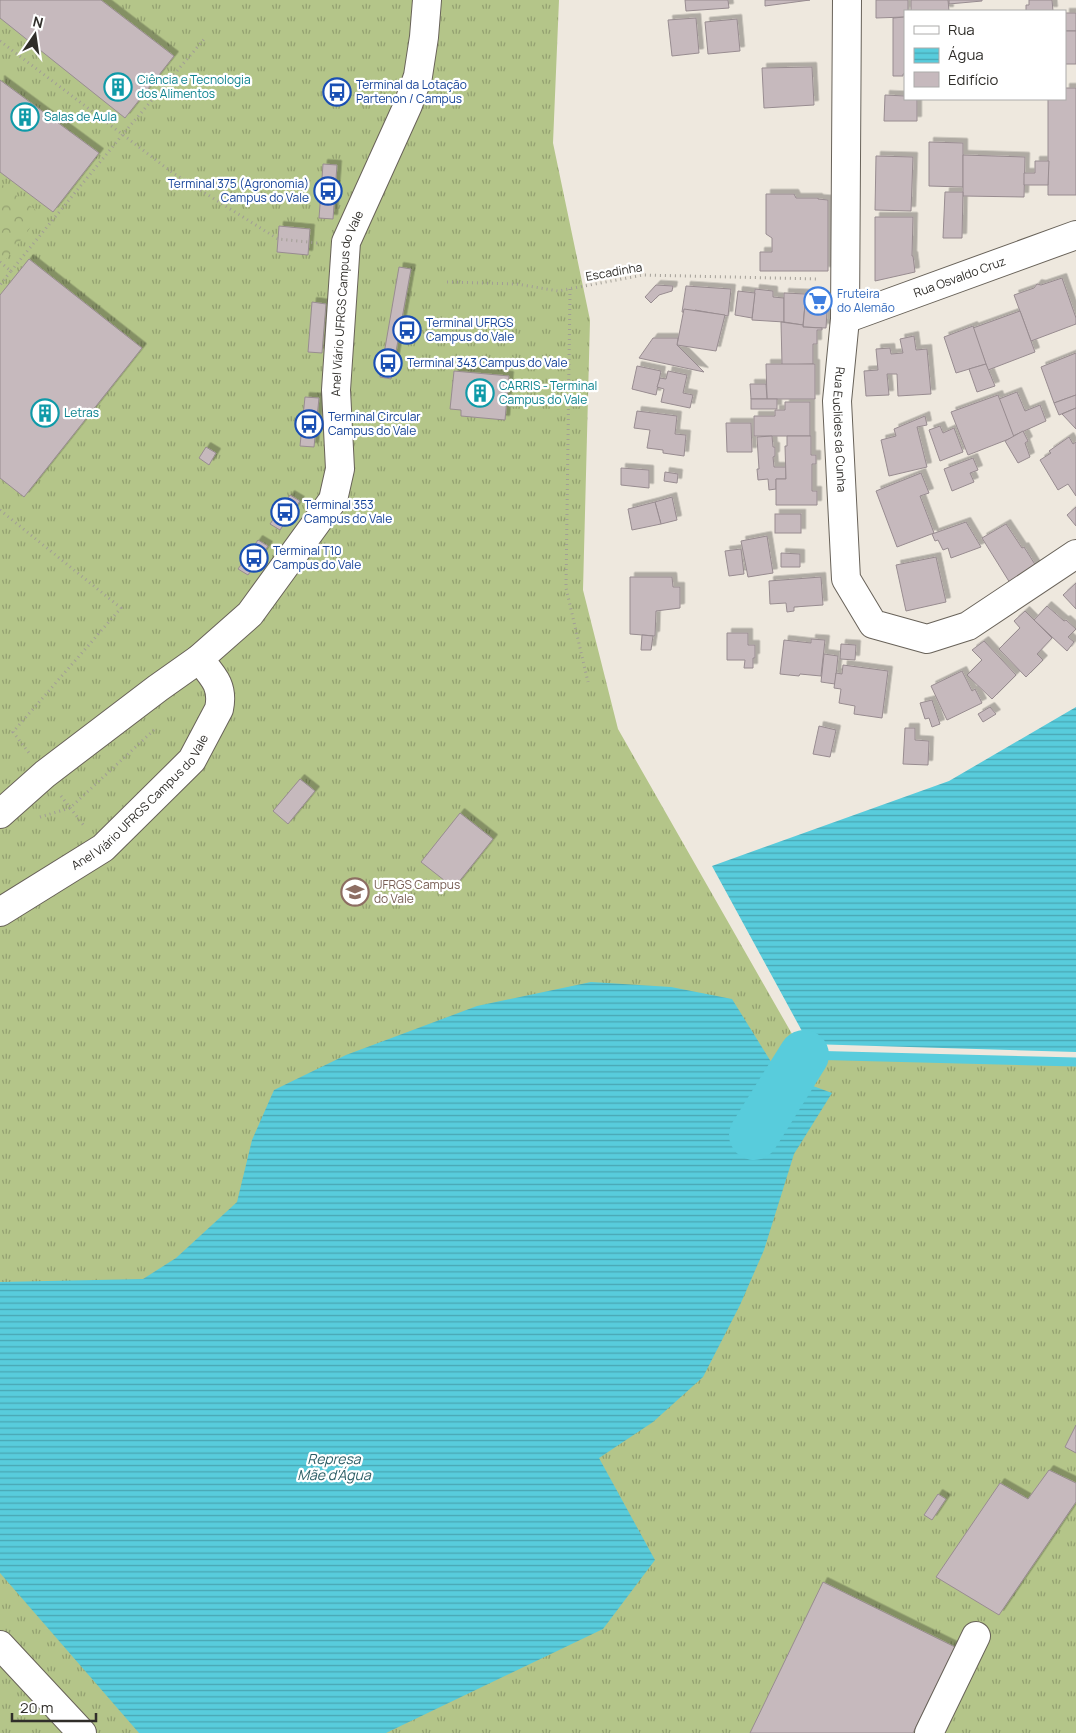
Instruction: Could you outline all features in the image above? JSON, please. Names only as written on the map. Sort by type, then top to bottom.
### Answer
[{"type":"street","name":"Anel Viário UFRGS Campus do Vale","points":[[0,814],[44,774],[199,659],[250,614],[333,500],[340,469],[336,390],[346,242],[408,105],[418,76],[427,0]]},
{"type":"street","name":"Rua Euclides da Cunha","points":[[847,0],[844,318],[837,401],[846,579],[873,624],[927,639],[968,626],[1076,554]]},
{"type":"street","name":"Rua Osvaldo Cruz","points":[[844,318],[1076,235]]},
{"type":"street","name":"Anel Viário UFRGS Campus do Vale","points":[[0,912],[103,848],[192,760],[219,709],[221,700],[217,682],[199,659]]},
{"type":"street","points":[[929,1733],[976,1636]]},
{"type":"street","points":[[0,1645],[82,1733]]},
{"type":"path","points":[[0,285],[123,134],[206,37]]},
{"type":"path","points":[[0,41],[173,173],[278,240],[324,243]]},
{"type":"path","points":[[0,262],[12,271]]},
{"type":"path","name":"Escadinha","points":[[447,282],[517,284],[558,291],[642,275],[844,280]]},
{"type":"path","points":[[570,289],[566,588],[588,682]]},
{"type":"path","points":[[0,510],[121,608],[57,682]]},
{"type":"path","points":[[36,818],[70,808],[166,718],[158,688]]},
{"type":"green space","name":"UFRGS Campus do Vale","points":[[0,0],[559,0],[553,143],[590,320],[583,590],[618,729],[804,1055],[1076,1062],[1076,1733],[0,1733]]},
{"type":"green space","points":[[0,183],[41,214],[0,267]]},
{"type":"water","points":[[1076,707],[1076,1052],[809,1044],[712,866],[949,781]]},
{"type":"water","name":"Represa Mãe d'Água","points":[[591,982],[671,987],[732,999],[778,1073],[832,1093],[794,1154],[764,1250],[740,1305],[703,1377],[653,1422],[599,1458],[655,1560],[603,1629],[386,1733],[139,1733],[0,1573],[0,1282],[143,1279],[176,1258],[237,1202],[252,1140],[274,1090],[346,1055],[477,1006]]},
{"type":"building","name":"Ciência e Tecnologia dos Alimentos","points":[[0,0],[101,0],[174,56],[125,118],[0,18]]},
{"type":"building","points":[[685,0],[728,0],[729,8],[686,11]]},
{"type":"building","points":[[765,0],[810,0],[765,6]]},
{"type":"building","points":[[876,0],[908,0],[908,10],[904,10],[904,17],[876,18]]},
{"type":"building","points":[[911,0],[948,0],[949,10],[911,10]]},
{"type":"building","points":[[949,0],[982,0],[982,1],[949,4]]},
{"type":"building","points":[[1029,0],[1052,0],[1053,10],[1026,10],[1026,5],[1029,5]]},
{"type":"building","points":[[1066,13],[1076,13],[1076,31],[1066,31]]},
{"type":"building","points":[[904,17],[903,76],[893,76],[893,18]]},
{"type":"building","points":[[696,18],[699,53],[672,56],[668,20]]},
{"type":"building","points":[[737,19],[740,51],[708,54],[705,22]]},
{"type":"building","points":[[1066,31],[1076,31],[1076,64],[1066,64]]},
{"type":"building","points":[[812,67],[814,105],[764,108],[762,68]]},
{"type":"building","name":"Salas de Aula","points":[[0,80],[99,153],[53,212],[0,172]]},
{"type":"building","points":[[1066,88],[1076,88],[1076,195],[1048,195],[1048,100],[1066,100]]},
{"type":"building","points":[[885,95],[904,96],[904,100],[917,100],[917,121],[884,121]]},
{"type":"building","points":[[929,142],[963,143],[963,187],[929,186]]},
{"type":"building","points":[[963,155],[1025,157],[1024,197],[963,196]]},
{"type":"building","points":[[876,156],[913,157],[911,211],[875,210]]},
{"type":"building","points":[[1035,161],[1049,161],[1048,185],[1024,185],[1024,173],[1035,173]]},
{"type":"building","points":[[323,164],[337,165],[333,219],[319,218]]},
{"type":"building","points":[[945,192],[963,192],[962,238],[943,238]]},
{"type":"building","points":[[766,194],[794,194],[796,198],[828,200],[828,271],[760,271],[760,252],[772,252],[772,238],[766,234]]},
{"type":"building","points":[[875,217],[913,217],[912,256],[915,272],[875,281]]},
{"type":"building","points":[[279,226],[310,229],[308,255],[277,252]]},
{"type":"building","name":"Letras","points":[[29,259],[142,348],[24,497],[0,478],[0,295]]},
{"type":"building","points":[[399,267],[411,269],[391,379],[380,377]]},
{"type":"building","points":[[1062,278],[1076,318],[1076,324],[1031,341],[1014,295],[1034,288],[1037,284],[1041,285]]},
{"type":"building","points":[[656,285],[673,286],[672,291],[659,295],[651,303],[645,297]]},
{"type":"building","points":[[686,286],[731,289],[728,316],[695,310],[694,314],[682,312]]},
{"type":"building","points":[[755,289],[773,291],[773,297],[784,298],[784,322],[752,320]]},
{"type":"building","points":[[738,291],[755,293],[752,318],[735,315]]},
{"type":"building","points":[[784,293],[806,294],[803,325],[784,322]]},
{"type":"building","points":[[806,294],[817,298],[827,311],[826,328],[803,327]]},
{"type":"building","points":[[312,302],[326,304],[322,353],[308,352]]},
{"type":"building","points":[[684,309],[725,315],[716,351],[677,345]]},
{"type":"building","points":[[1020,311],[1035,352],[988,370],[973,328]]},
{"type":"building","points":[[781,322],[803,325],[803,327],[822,328],[822,330],[817,330],[817,344],[813,344],[813,364],[782,365]]},
{"type":"building","points":[[973,326],[986,364],[956,373],[944,337]]},
{"type":"building","points":[[914,336],[916,350],[927,349],[931,394],[898,396],[897,374],[887,374],[889,395],[866,396],[864,371],[878,370],[876,349],[890,348],[891,354],[903,353],[900,339]]},
{"type":"building","points":[[653,338],[678,338],[677,345],[704,372],[639,358]]},
{"type":"building","points":[[1076,353],[1076,395],[1054,403],[1041,367]]},
{"type":"building","points":[[766,364],[815,364],[815,399],[767,399]]},
{"type":"building","points":[[986,364],[995,386],[977,392],[969,369]]},
{"type":"building","points":[[637,366],[661,371],[656,395],[632,389]]},
{"type":"building","name":"CARRIS - Terminal Campus do Vale","points":[[454,371],[509,376],[505,420],[461,416],[461,410],[450,409]]},
{"type":"building","points":[[668,371],[687,375],[683,393],[693,395],[690,408],[661,402],[664,389],[657,387],[660,378],[666,379]]},
{"type":"building","points":[[750,384],[766,384],[767,399],[751,399]]},
{"type":"building","points":[[1017,392],[1025,411],[1040,405],[1046,421],[1013,436],[999,399]]},
{"type":"building","points":[[998,395],[1014,437],[968,455],[951,412]]},
{"type":"building","points":[[1076,395],[1076,408],[1059,415],[1054,403]]},
{"type":"building","points":[[305,397],[319,398],[314,447],[300,446]]},
{"type":"building","points":[[751,399],[777,399],[777,409],[751,409]]},
{"type":"building","points":[[785,402],[810,402],[810,436],[754,436],[754,416],[775,416],[775,410],[785,410]]},
{"type":"building","points":[[1076,408],[1076,429],[1062,414]]},
{"type":"building","points":[[637,411],[677,416],[675,434],[686,435],[684,456],[663,453],[663,450],[647,448],[650,430],[634,428]]},
{"type":"building","points":[[925,416],[927,425],[917,427],[927,467],[889,476],[881,440],[896,436],[894,429]]},
{"type":"building","points":[[726,423],[751,423],[752,452],[727,452]]},
{"type":"building","points":[[940,426],[943,433],[954,428],[963,452],[940,461],[929,430]]},
{"type":"building","points":[[1023,431],[1028,441],[1025,443],[1030,457],[1018,463],[1005,441]]},
{"type":"building","points":[[772,436],[773,447],[775,447],[774,467],[786,467],[786,479],[776,479],[776,489],[769,490],[768,479],[758,480],[757,437]]},
{"type":"building","points":[[787,436],[811,436],[811,455],[816,455],[816,464],[812,464],[812,491],[817,491],[817,505],[776,505],[776,479],[786,479],[785,446],[787,446]]},
{"type":"building","points":[[1069,437],[1073,444],[1076,442],[1076,496],[1068,484],[1058,490],[1040,460]]},
{"type":"building","points":[[206,447],[216,453],[209,465],[199,458]]},
{"type":"building","points":[[973,458],[978,470],[970,473],[974,482],[952,491],[944,469]]},
{"type":"building","points":[[621,468],[649,470],[649,488],[621,485]]},
{"type":"building","points":[[665,472],[678,474],[677,483],[664,481]]},
{"type":"building","points":[[921,473],[929,493],[920,496],[934,533],[897,547],[876,491]]},
{"type":"building","points":[[290,495],[300,501],[280,530],[270,524]]},
{"type":"building","points":[[672,497],[677,520],[661,524],[655,502]]},
{"type":"building","points":[[655,502],[661,524],[632,530],[628,509]]},
{"type":"building","points":[[1076,507],[1076,526],[1067,515]]},
{"type":"building","points":[[775,514],[801,514],[801,533],[775,533]]},
{"type":"building","points":[[966,522],[981,547],[951,558],[948,548],[943,550],[938,540],[935,541],[932,534]]},
{"type":"building","points":[[1006,524],[1036,566],[1010,583],[982,538]]},
{"type":"building","points":[[767,536],[773,573],[748,577],[741,541]]},
{"type":"building","points":[[258,540],[268,546],[248,575],[238,569]]},
{"type":"building","points":[[741,549],[744,574],[729,576],[725,551]]},
{"type":"building","points":[[781,553],[800,554],[800,567],[781,567]]},
{"type":"building","points":[[936,557],[946,602],[906,611],[896,565]]},
{"type":"building","points":[[630,577],[672,577],[673,587],[680,587],[680,608],[656,611],[655,636],[630,634]]},
{"type":"building","points":[[821,577],[823,605],[794,607],[794,611],[787,612],[786,603],[770,604],[769,581]]},
{"type":"building","points":[[1076,583],[1076,609],[1063,595]]},
{"type":"building","points":[[1047,606],[1076,629],[1068,637],[1074,642],[1067,651],[1034,620]]},
{"type":"building","points":[[1025,611],[1052,638],[1037,654],[1043,660],[1026,677],[999,649],[1020,628],[1014,621]]},
{"type":"building","points":[[727,633],[748,633],[748,645],[755,645],[753,668],[744,668],[745,660],[727,660]]},
{"type":"building","points":[[642,635],[653,636],[651,650],[641,650]]},
{"type":"building","points":[[811,639],[825,640],[821,676],[780,674],[784,640],[811,643]]},
{"type":"building","points":[[984,641],[1016,675],[992,699],[967,675],[982,660],[972,650]]},
{"type":"building","points":[[841,644],[856,645],[855,660],[840,659]]},
{"type":"building","points":[[824,654],[838,656],[835,684],[821,682]]},
{"type":"building","points":[[843,665],[888,671],[882,718],[854,714],[855,706],[839,703],[841,689],[834,688],[836,673],[842,674]]},
{"type":"building","points":[[962,671],[972,691],[975,689],[982,703],[947,720],[931,686]]},
{"type":"building","points":[[932,700],[940,724],[932,727],[929,718],[925,719],[920,703]]},
{"type":"building","points":[[990,707],[996,714],[983,722],[978,714]]},
{"type":"building","points":[[819,726],[836,730],[830,757],[813,754]]},
{"type":"building","points":[[905,728],[915,728],[915,740],[929,741],[928,765],[903,764]]},
{"type":"building","points":[[300,779],[315,791],[288,824],[273,811]]},
{"type":"building","points":[[460,813],[493,839],[454,888],[421,862]]},
{"type":"building","points":[[1076,1425],[1076,1453],[1065,1447]]},
{"type":"building","points":[[1049,1470],[1076,1483],[1076,1502],[999,1615],[936,1577],[1000,1483],[1028,1499]]},
{"type":"building","points":[[938,1494],[946,1499],[932,1520],[924,1515]]},
{"type":"building","points":[[823,1582],[955,1647],[913,1733],[750,1733]]},
{"type":"waterway","points":[[804,1055],[1076,1062]]},
{"type":"waterway","points":[[754,1135],[804,1055]]},
{"type":"place","name":"Ciência e Tecnologia dos Alimentos","points":[[118,87]]},
{"type":"place","name":"Terminal da Lotação Partenon / Campus","points":[[337,92]]},
{"type":"place","name":"Salas de Aula","points":[[25,117]]},
{"type":"place","name":"Terminal 375 (Agronomia) Campus do Vale","points":[[328,191]]},
{"type":"place","name":"Fruteira do Alemão","points":[[818,301]]},
{"type":"place","name":"Terminal UFRGS Campus do Vale","points":[[407,330]]},
{"type":"place","name":"Terminal 343 Campus do Vale","points":[[388,363]]},
{"type":"place","name":"CARRIS - Terminal Campus do Vale","points":[[480,393]]},
{"type":"place","name":"Letras","points":[[45,413]]},
{"type":"place","name":"Terminal Circular Campus do Vale","points":[[309,424]]},
{"type":"place","name":"Terminal 353 Campus do Vale","points":[[285,512]]},
{"type":"place","name":"Terminal T10 Campus do Vale","points":[[254,558]]},
{"type":"place","name":"UFRGS Campus do Vale","points":[[355,892]]}]
